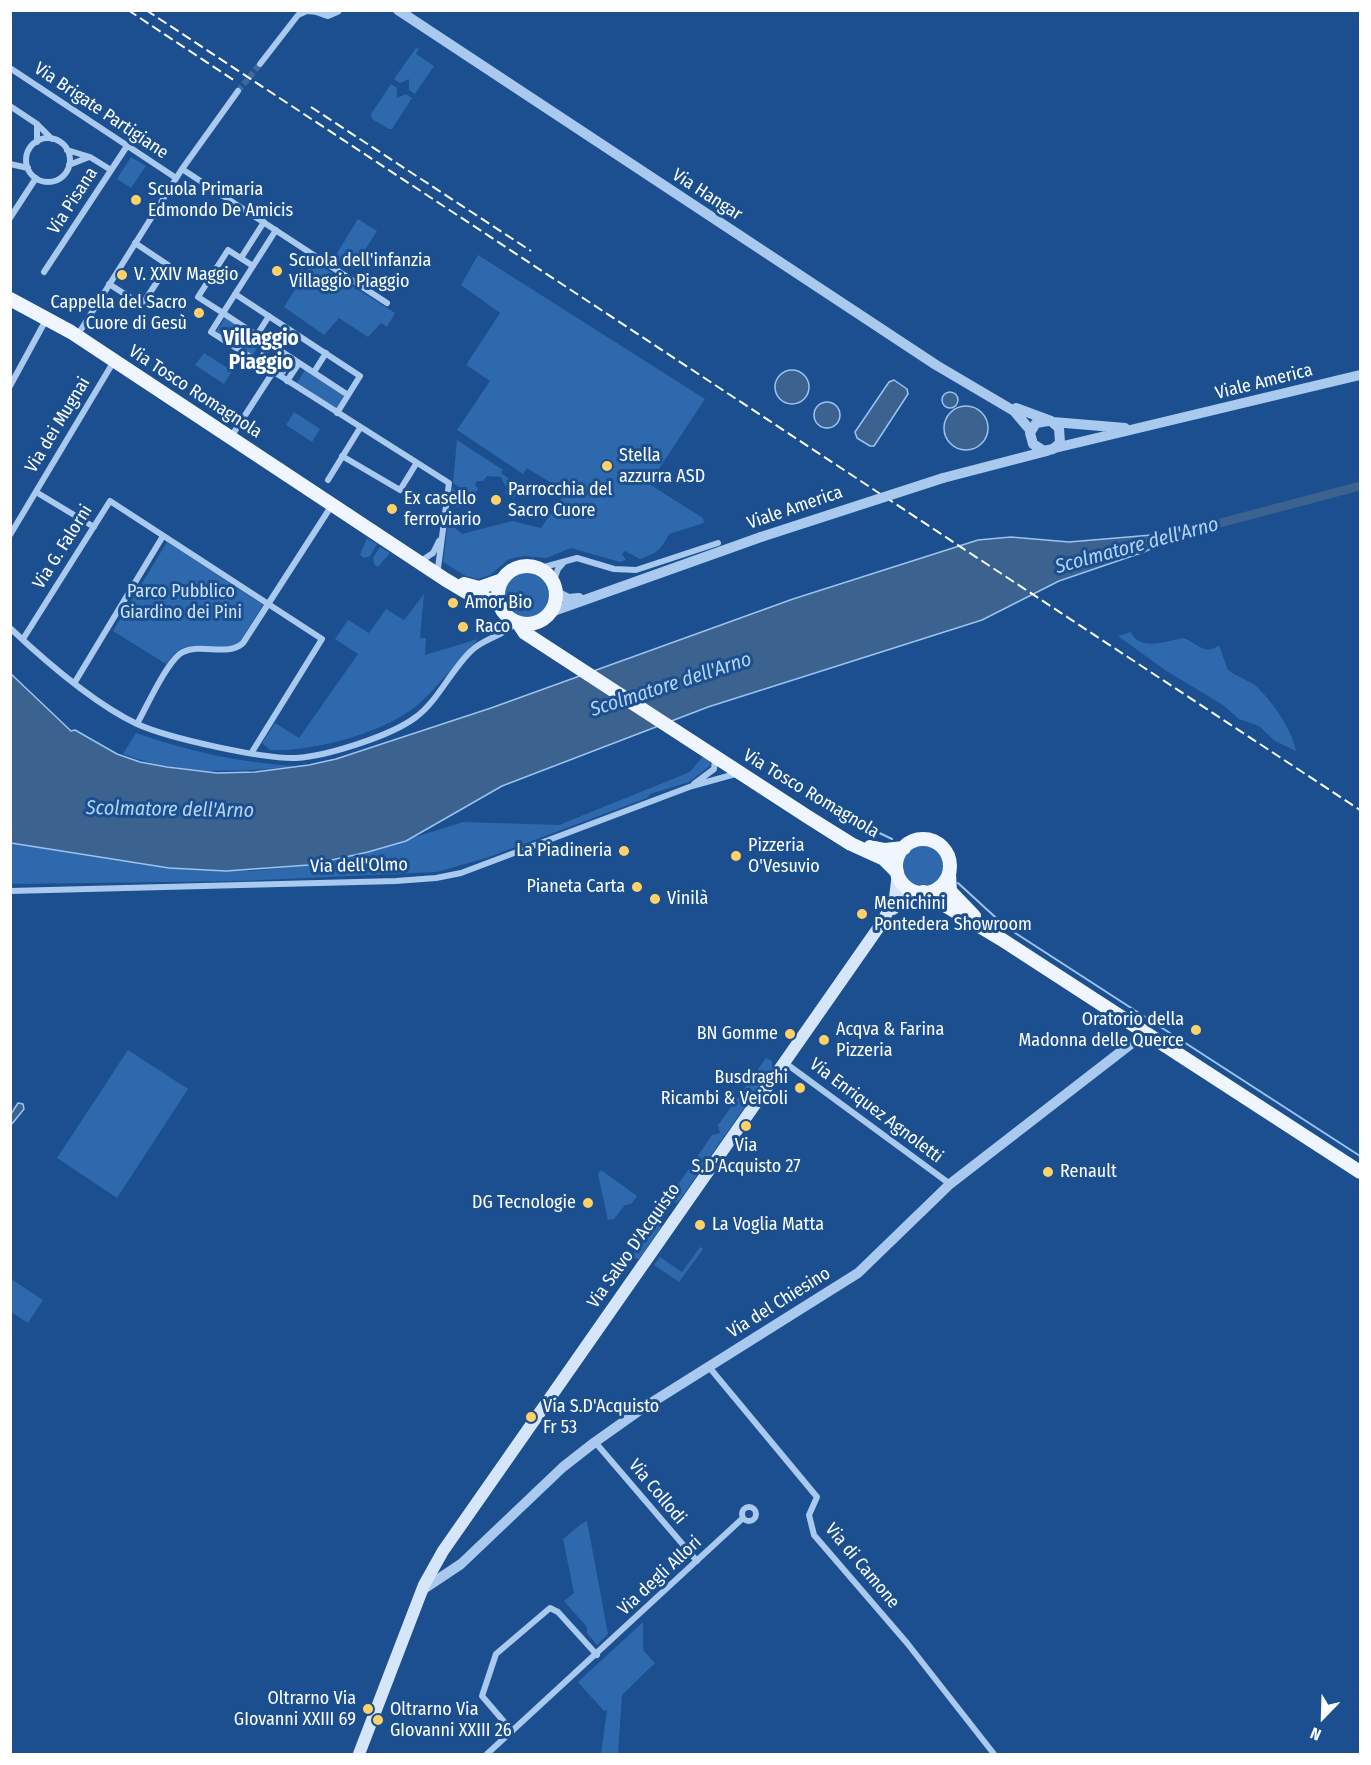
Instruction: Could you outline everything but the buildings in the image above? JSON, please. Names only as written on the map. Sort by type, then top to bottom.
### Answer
[{"type":"main road","name":"Via Tosco Romagnola","points":[[10,288],[48,318]]},
{"type":"main road","name":"Via Tosco Romagnola","points":[[10,299],[77,336],[460,589],[499,603]]},
{"type":"main road","name":"Via Tosco Romagnola","points":[[327,501],[335,501],[438,568],[475,588],[484,588],[502,580]]},
{"type":"main road","points":[[544,641],[547,615],[554,588],[546,573],[537,569],[518,568],[502,580],[498,590],[499,603],[506,614],[517,623],[532,624],[547,615]]},
{"type":"main road","name":"Via Tosco Romagnola","points":[[517,623],[525,633],[544,641],[739,773],[854,845],[884,859],[897,877]]},
{"type":"main road","name":"Via Tosco Romagnola","points":[[709,752],[717,752],[862,844],[882,850],[904,848]]},
{"type":"main road","points":[[880,924],[893,902],[897,861],[904,848],[921,839],[938,843],[948,857],[949,887],[956,898],[1001,939]]},
{"type":"main road","points":[[880,924],[905,897],[939,887],[949,874]]},
{"type":"main road","points":[[897,877],[907,886],[922,892],[1001,939],[1360,1172]]},
{"type":"main road","points":[[894,908],[916,900],[943,904]]},
{"type":"main road","name":"Via Salvo D'Acquisto","points":[[359,1755],[422,1590],[443,1551],[880,924]]},
{"type":"street","points":[[260,64],[298,15],[311,11],[331,14],[337,10]]},
{"type":"street","name":"Via Hangar","points":[[398,10],[936,365],[1001,403],[1020,416],[1031,435]]},
{"type":"street","name":"Via Brigate Partigiane","points":[[10,68],[176,178]]},
{"type":"street","points":[[77,336],[196,147],[238,91]]},
{"type":"street","points":[[10,106],[37,124],[67,150],[90,157],[111,170]]},
{"type":"street","points":[[37,124],[37,142],[27,155],[28,168],[36,178],[46,182],[56,181],[64,175],[69,165],[67,150]]},
{"type":"street","points":[[37,142],[52,139]]},
{"type":"street","name":"Via Pisana","points":[[44,272],[127,146]]},
{"type":"street","points":[[69,165],[90,157]]},
{"type":"street","points":[[10,164],[28,168]]},
{"type":"street","points":[[182,169],[387,303]]},
{"type":"street","points":[[10,218],[36,178]]},
{"type":"street","points":[[242,258],[264,222]]},
{"type":"street","points":[[276,230],[211,332],[449,483],[438,568]]},
{"type":"street","points":[[109,284],[142,305],[168,265],[135,243]]},
{"type":"street","points":[[253,266],[228,250],[198,297],[348,395]]},
{"type":"street","points":[[235,294],[360,376],[336,413]]},
{"type":"street","points":[[257,335],[269,316]]},
{"type":"street","points":[[10,386],[48,318]]},
{"type":"street","points":[[258,363],[270,344]]},
{"type":"street","points":[[314,372],[326,353]]},
{"type":"street","name":"Via dei Mugnai","points":[[10,535],[114,361]]},
{"type":"street","points":[[287,381],[299,363]]},
{"type":"street","points":[[231,437],[273,372]]},
{"type":"street","name":"Viale America","points":[[597,595],[761,537],[943,478],[1006,460],[1360,375]]},
{"type":"street","name":"Via Hangar","points":[[1001,403],[1051,422]]},
{"type":"street","name":"Viale America","points":[[1006,460],[1021,451],[1039,422],[1140,429]]},
{"type":"street","points":[[1031,435],[1037,449],[1051,450],[1061,435],[1051,422]]},
{"type":"street","points":[[328,480],[360,428]]},
{"type":"street","points":[[342,456],[400,490],[416,464]]},
{"type":"street","points":[[36,492],[94,527]]},
{"type":"street","name":"Via G. Falorni","points":[[23,639],[110,501],[163,536]]},
{"type":"street","points":[[137,724],[180,654],[193,649],[238,647],[268,604],[327,501]]},
{"type":"street","points":[[424,559],[435,551],[442,535]]},
{"type":"street","points":[[75,682],[163,536],[322,639],[252,752]]},
{"type":"street","points":[[537,569],[577,558],[614,569],[632,570],[718,543]]},
{"type":"street","points":[[567,560],[558,569],[554,588],[571,599],[597,595]]},
{"type":"street","points":[[547,615],[597,595]]},
{"type":"street","points":[[10,628],[102,703],[137,724],[167,734],[278,757],[317,755],[406,724],[422,712],[453,671],[478,644],[510,629],[517,623]]},
{"type":"street","name":"Via dell'Olmo","points":[[692,786],[714,769],[709,752]]},
{"type":"street","name":"Via dell'Olmo","points":[[10,891],[396,881],[446,877],[692,786],[739,773]]},
{"type":"street","name":"Via del Chiesino","points":[[422,1590],[461,1564],[563,1467],[595,1442],[643,1408],[858,1273],[950,1184],[1145,1033]]},
{"type":"street","name":"Via Enriquez Agnoletti","points":[[784,1062],[950,1184]]},
{"type":"street","name":"Via di Camone","points":[[709,1367],[817,1497],[809,1515],[814,1535],[907,1643],[994,1755]]},
{"type":"street","name":"Via Collodi","points":[[595,1442],[697,1561]]},
{"type":"street","name":"Via degli Allori","points":[[487,1755],[744,1518]]},
{"type":"street","points":[[512,1731],[482,1696],[498,1652],[550,1608],[558,1612],[597,1655]]},
{"type":"green space","points":[[416,48],[419,49],[416,54],[434,66],[415,94],[409,90],[409,79],[400,83],[394,79]]},
{"type":"green space","points":[[391,84],[397,88],[397,98],[406,94],[412,98],[392,129],[389,129],[372,119],[371,114]]},
{"type":"green space","points":[[131,157],[146,166],[131,188],[117,179]]},
{"type":"green space","points":[[358,219],[377,231],[353,269],[334,258]]},
{"type":"green space","points":[[478,255],[705,399],[649,484],[703,518],[704,523],[669,534],[658,550],[640,559],[625,551],[622,554],[626,560],[620,562],[571,548],[546,558],[524,556],[509,559],[490,575],[478,579],[466,576],[443,562],[449,514],[456,515],[454,527],[462,534],[512,521],[541,528],[566,492],[527,468],[523,474],[457,430],[490,381],[466,365],[500,313],[461,285]]},
{"type":"green space","points":[[313,261],[395,313],[387,327],[381,323],[368,337],[339,318],[324,335],[284,307]]},
{"type":"green space","points":[[225,318],[262,341],[252,356],[216,332]]},
{"type":"green space","points":[[204,353],[232,371],[224,384],[195,365]]},
{"type":"green space","points":[[305,370],[344,395],[336,409],[296,384]]},
{"type":"green space","points":[[294,412],[320,429],[312,442],[286,425]]},
{"type":"green space","points":[[457,440],[503,470],[501,473],[521,487],[513,499],[505,493],[507,489],[501,477],[487,476],[483,481],[477,481],[475,485],[478,489],[474,495],[471,491],[469,494],[453,483]]},
{"type":"green space","points":[[452,488],[466,498],[460,507],[452,506]]},
{"type":"green space","points":[[367,538],[377,544],[370,556],[364,558],[360,555]]},
{"type":"green space","name":"Parco Pubblico Giardino dei Pini","points":[[167,542],[263,605],[239,643],[219,647],[183,648],[166,664],[113,631]]},
{"type":"green space","points":[[380,547],[390,553],[378,567],[374,564],[373,558]]},
{"type":"green space","points":[[527,572],[543,579],[550,595],[543,611],[527,618],[511,611],[504,595],[511,579]]},
{"type":"green space","points":[[424,594],[420,638],[426,638],[425,655],[478,639],[422,701],[391,722],[329,744],[288,750],[270,750],[262,743],[275,723],[299,738],[358,654],[335,639],[348,620],[369,633],[386,609],[404,620]]},
{"type":"green space","points":[[1131,632],[1135,638],[1147,643],[1162,643],[1183,638],[1201,648],[1210,650],[1219,645],[1228,670],[1257,687],[1275,708],[1286,725],[1296,751],[1275,741],[1259,726],[1239,719],[1223,705],[1165,670],[1118,636]]},
{"type":"green space","points":[[136,733],[214,755],[295,766],[229,771],[164,766],[123,754]]},
{"type":"green space","points":[[704,755],[711,761],[710,766],[689,782],[650,794],[647,798],[489,857],[437,872],[241,881],[11,884],[10,843],[190,870],[253,871],[309,865],[368,852],[463,822],[559,825],[690,772]]},
{"type":"green space","points":[[923,844],[932,845],[939,850],[944,857],[944,875],[939,882],[932,887],[923,888],[914,887],[907,882],[902,875],[901,866],[902,857],[907,850],[914,845]]},
{"type":"green space","points":[[128,1050],[188,1089],[117,1198],[57,1158]]},
{"type":"green space","points":[[766,1058],[772,1061],[772,1068],[679,1201],[676,1203],[671,1201],[671,1195],[712,1135],[720,1133],[718,1125]]},
{"type":"green space","points":[[601,1170],[637,1196],[631,1204],[625,1205],[614,1219],[608,1220],[598,1174]]},
{"type":"green space","points":[[658,1218],[664,1223],[639,1259],[630,1257]]},
{"type":"green space","points":[[700,1247],[703,1249],[679,1282],[654,1265],[660,1257],[682,1272]]},
{"type":"green space","points":[[11,1279],[43,1300],[28,1323],[11,1312]]},
{"type":"green space","points":[[587,1521],[608,1634],[597,1645],[587,1633],[587,1627],[564,1601],[574,1593],[563,1539]]},
{"type":"green space","points":[[643,1622],[643,1650],[655,1663],[622,1695],[618,1754],[601,1754],[607,1710],[604,1711],[578,1682]]},
{"type":"water","points":[[273,356],[289,366],[284,374],[268,364]]},
{"type":"water","points":[[792,370],[804,375],[809,387],[804,399],[792,404],[780,399],[775,387],[780,375]]},
{"type":"water","points":[[894,380],[907,389],[908,394],[874,446],[870,446],[857,438],[855,432],[889,382]]},
{"type":"water","points":[[950,392],[958,400],[950,408],[942,400]]},
{"type":"water","points":[[827,402],[837,405],[840,415],[837,425],[827,428],[817,425],[814,415],[817,405]]},
{"type":"water","points":[[966,406],[981,413],[988,428],[981,443],[966,450],[951,443],[944,428],[951,413]]},
{"type":"water","points":[[1187,532],[1144,552],[1059,581],[982,620],[708,707],[502,786],[406,841],[368,852],[309,865],[226,871],[169,868],[11,843],[10,673],[71,731],[75,730],[117,754],[140,762],[167,767],[217,773],[255,772],[336,759],[491,708],[793,599],[978,540],[1011,537],[1069,542]]},
{"type":"water","points":[[18,1103],[23,1104],[24,1109],[11,1125],[11,1114]]},
{"type":"waterway","name":"Scolmatore dell'Arno","points":[[1175,535],[1360,486]]},
{"type":"waterway","points":[[871,829],[892,839]]},
{"type":"waterway","points":[[958,883],[1006,927],[1360,1156]]},
{"type":"tunnel","points":[[238,91],[260,64]]},
{"type":"railway","points":[[128,10],[235,81]]},
{"type":"railway","points":[[146,10],[1360,810]]},
{"type":"railway","points":[[311,107],[531,251]]},
{"type":"place","name":"Scuola Primaria Edmondo De Amicis","points":[[136,200]]},
{"type":"place","name":"Scuola dell'infanzia Villaggio Piaggio","points":[[277,271]]},
{"type":"place","name":"V. XXIV Maggio","points":[[122,275]]},
{"type":"place","name":"Cappella del Sacro Cuore di Gesù","points":[[199,313]]},
{"type":"place","name":"Stella azzurra ASD","points":[[607,466]]},
{"type":"place","name":"Parrocchia del Sacro Cuore","points":[[496,500]]},
{"type":"place","name":"Ex casello ferroviario","points":[[392,509]]},
{"type":"place","name":"Amor Bio","points":[[453,603]]},
{"type":"place","name":"Raco","points":[[463,627]]},
{"type":"place","name":"La Piadineria","points":[[624,851]]},
{"type":"place","name":"Pizzeria O'Vesuvio","points":[[736,856]]},
{"type":"place","name":"Pianeta Carta","points":[[637,887]]},
{"type":"place","name":"Vinilà","points":[[655,899]]},
{"type":"place","name":"Menichini Pontedera Showroom","points":[[862,914]]},
{"type":"place","name":"Oratorio della Madonna delle Querce","points":[[1196,1030]]},
{"type":"place","name":"BN Gomme","points":[[790,1034]]},
{"type":"place","name":"Acqva & Farina Pizzeria","points":[[824,1040]]},
{"type":"place","name":"Busdraghi Ricambi & Veicoli","points":[[800,1088]]},
{"type":"place","name":"Via S.D’Acquisto 27","points":[[746,1126]]},
{"type":"place","name":"Renault","points":[[1048,1172]]},
{"type":"place","name":"DG Tecnologie","points":[[588,1203]]},
{"type":"place","name":"La Voglia Matta","points":[[700,1225]]},
{"type":"place","name":"Via S.D'Acquisto Fr 53","points":[[531,1417]]},
{"type":"place","name":"Oltrarno Via GIovanni XXIII 69","points":[[368,1709]]},
{"type":"place","name":"Oltrarno Via GIovanni XXIII 26","points":[[378,1720]]},
{"type":"district","name":"Villaggio Piaggio","points":[[261,351]]}]
